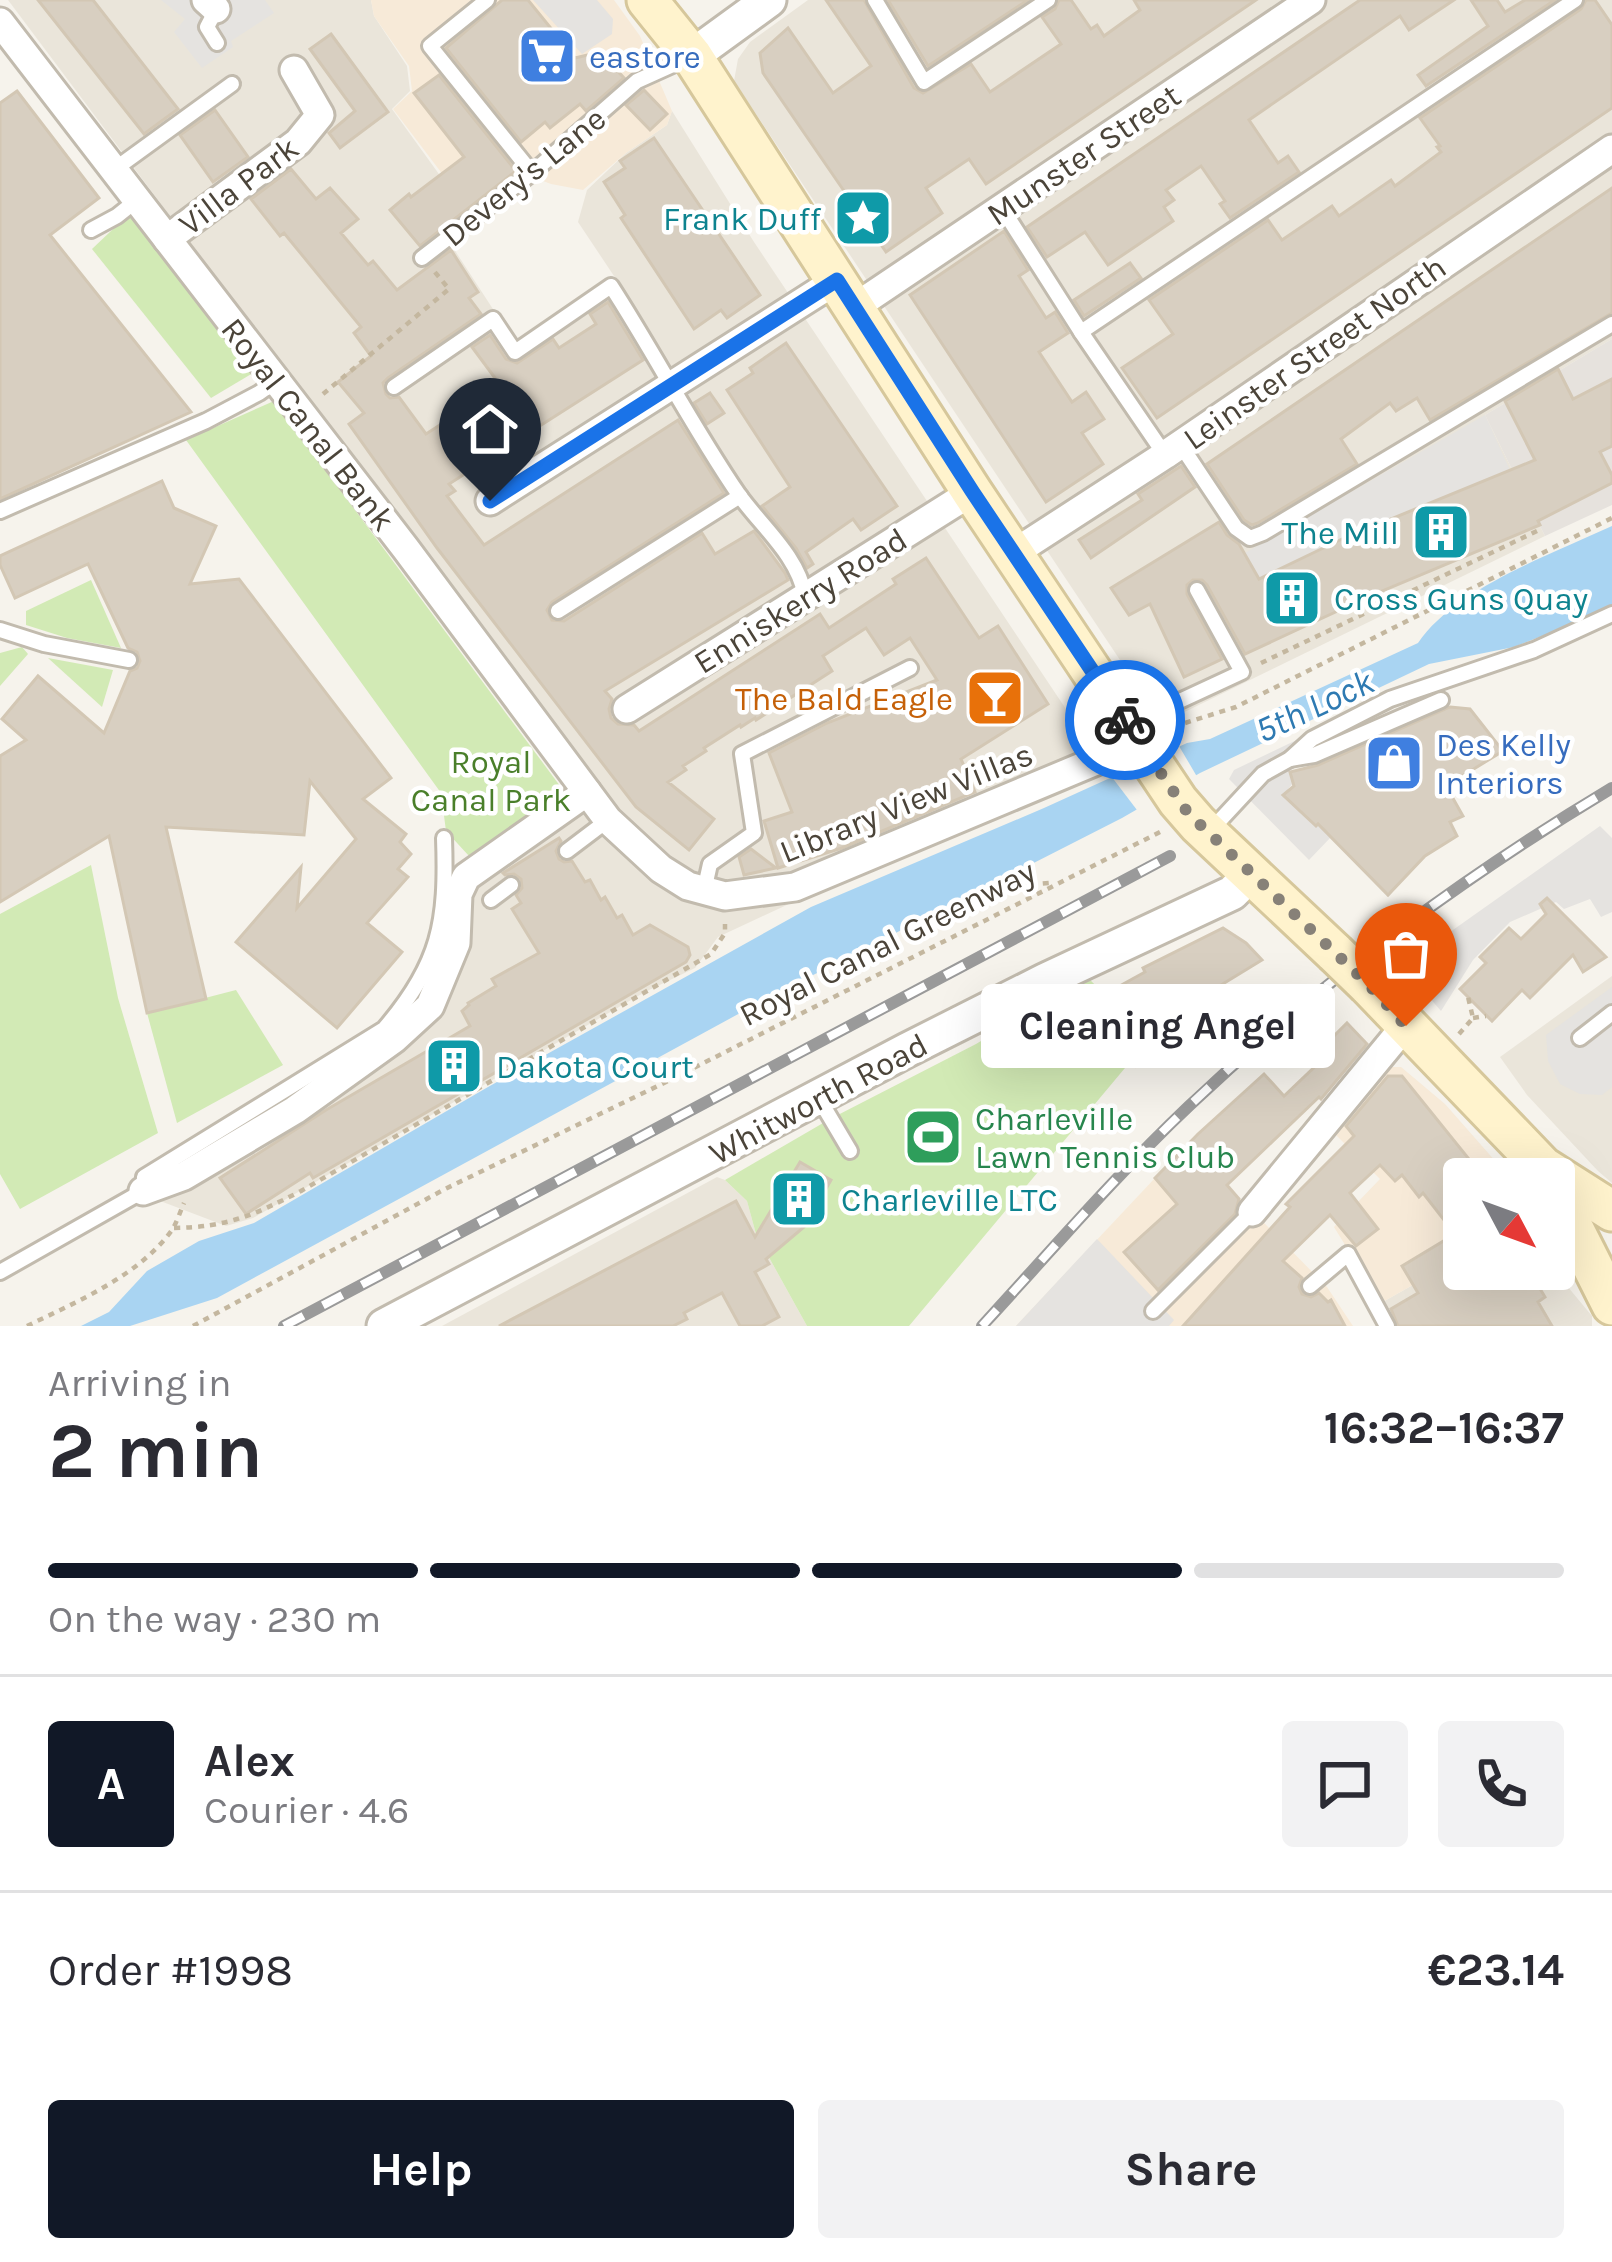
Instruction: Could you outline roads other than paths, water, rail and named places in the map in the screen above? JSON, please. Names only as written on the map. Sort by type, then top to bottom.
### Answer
[{"type":"main road","points":[[647,0],[692,56],[1134,734],[1168,817],[1208,833],[1252,873],[1369,985],[1529,1158]]},
{"type":"main road","points":[[1575,1192],[1612,1211]]},
{"type":"main road","points":[[1575,1232],[1612,1305]]},
{"type":"street","points":[[692,56],[770,0]]},
{"type":"street","name":"Munster Street","points":[[490,501],[670,384],[1002,208],[1311,0]]},
{"type":"street","name":"Royal Canal Bank","points":[[0,22],[608,820],[661,869],[688,886],[714,893]]},
{"type":"street","name":"Villa Park","points":[[167,239],[298,142],[320,116],[294,70]]},
{"type":"street","name":"Leinster Street North","points":[[1014,553],[1612,149]]},
{"type":"street","name":"Enniskerry Road","points":[[627,710],[972,491]]},
{"type":"street","points":[[714,893],[795,887],[1134,734]]},
{"type":"street","points":[[143,1191],[184,1176],[296,1110],[394,1039],[430,1006],[456,943],[458,894],[466,878],[587,792]]},
{"type":"street","name":"Whitworth Road","points":[[396,1324],[818,1097],[1044,981],[1232,893],[1252,873]]},
{"type":"street","points":[[1252,1212],[1406,1026]]},
{"type":"lane","points":[[487,0],[430,46],[532,173]]},
{"type":"lane","points":[[875,0],[924,82],[1048,0]]},
{"type":"lane","points":[[1082,332],[1575,0]]},
{"type":"lane","points":[[216,3],[206,27],[217,43]]},
{"type":"lane","name":"Devery's Lane","points":[[422,258],[532,173],[637,81],[692,56]]},
{"type":"lane","points":[[116,169],[232,84]]},
{"type":"lane","points":[[91,230],[137,200]]},
{"type":"lane","points":[[1002,208],[1082,332],[1172,450],[1236,528],[1250,538],[1612,324]]},
{"type":"lane","points":[[394,388],[493,320],[514,352],[611,286],[740,496],[802,579],[805,596]]},
{"type":"lane","points":[[0,511],[206,421],[276,381]]},
{"type":"lane","points":[[558,611],[740,496]]},
{"type":"lane","points":[[1134,734],[1242,672],[1197,590]]},
{"type":"lane","points":[[1208,833],[1263,774],[1312,739],[1390,699],[1534,650],[1612,614]]},
{"type":"lane","points":[[0,630],[44,644],[129,660]]},
{"type":"lane","points":[[714,893],[710,864],[754,832],[742,754],[910,668]]},
{"type":"lane","points":[[1290,759],[1314,755],[1442,700]]},
{"type":"lane","points":[[567,851],[608,820]]},
{"type":"lane","points":[[0,1272],[143,1191],[145,1177],[384,1029],[428,967],[438,941],[445,838]]},
{"type":"lane","points":[[491,900],[511,885]]},
{"type":"lane","points":[[1580,1038],[1612,1014]]},
{"type":"lane","points":[[818,1097],[850,1150]]},
{"type":"lane","points":[[1153,1311],[1252,1212]]},
{"type":"lane","points":[[1310,1286],[1348,1254],[1387,1326]]},
{"type":"water","name":"5th Lock","points":[[1612,526],[1612,609],[1514,647],[1429,664],[1200,773],[1122,818],[764,1000],[217,1298],[130,1326],[81,1326],[109,1312],[147,1271],[199,1241],[254,1223],[811,907],[1187,743],[1210,739],[1418,643],[1434,624],[1480,589]]},
{"type":"railway","points":[[982,1326],[1162,1132],[1288,1018],[1445,896],[1612,788]]},
{"type":"railway","points":[[284,1326],[1170,856]]},
{"type":"place","name":"eastore","points":[[547,56]]},
{"type":"place","name":"Frank Duff","points":[[863,218]]},
{"type":"place","name":"The Mill","points":[[1441,532]]},
{"type":"place","name":"Cross Guns Quay","points":[[1292,598]]},
{"type":"place","name":"The Bald Eagle","points":[[995,698]]},
{"type":"place","name":"Des Kelly Interiors","points":[[1394,763]]},
{"type":"place","name":"Cleaning Angel","points":[[1406,1026]]},
{"type":"place","name":"Dakota Court","points":[[454,1066]]},
{"type":"place","name":"Charleville Lawn Tennis Club","points":[[933,1137]]},
{"type":"place","name":"Charleville LTC","points":[[799,1199]]},
{"type":"park label","name":"Royal Canal Park","points":[[491,780]]}]
